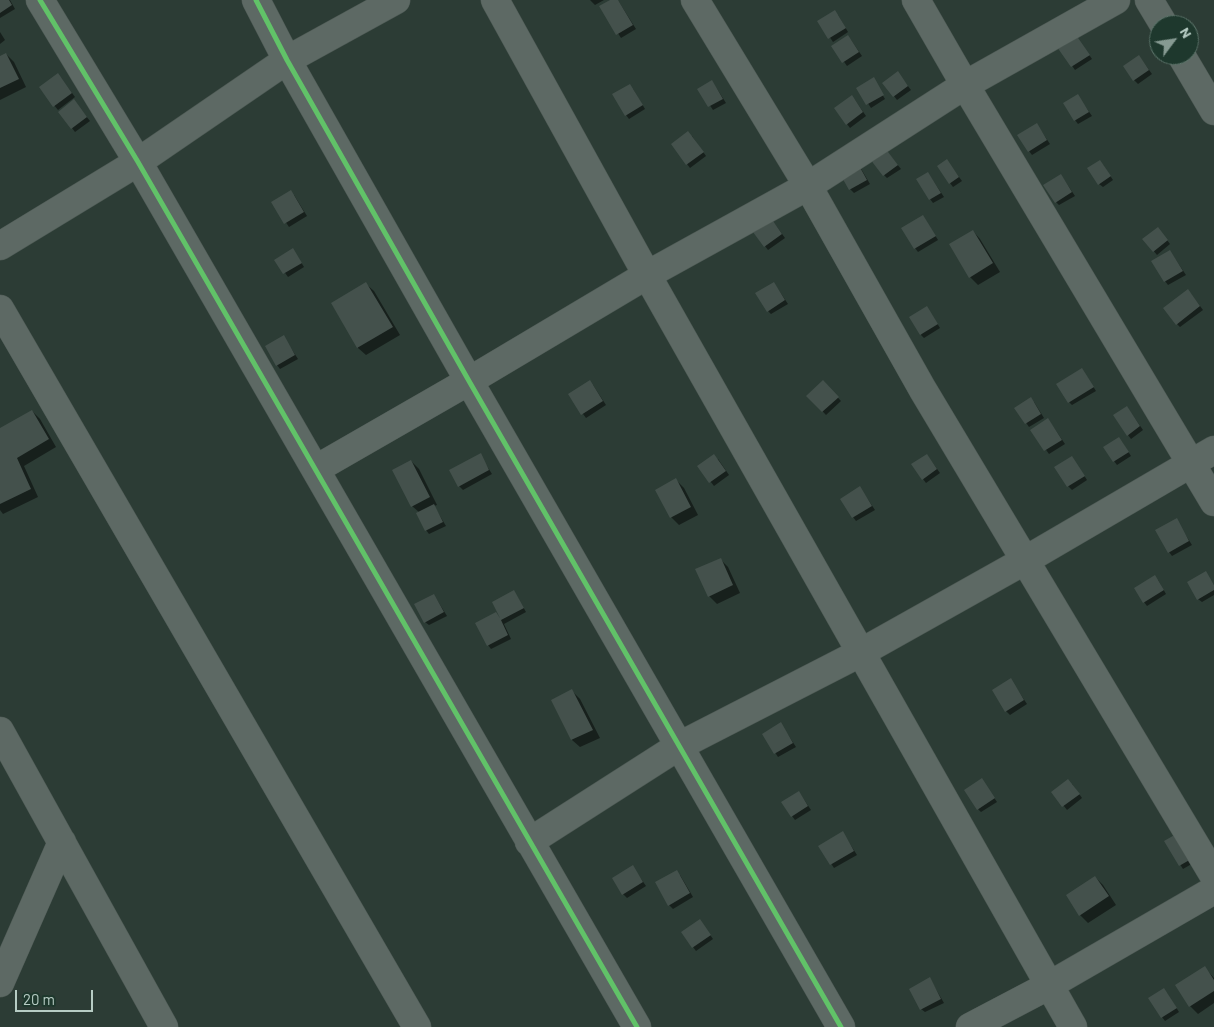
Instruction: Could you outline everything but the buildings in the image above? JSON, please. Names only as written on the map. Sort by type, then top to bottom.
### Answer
[{"type":"street","points":[[40,0],[138,162],[637,1027]]},
{"type":"street","points":[[256,0],[287,60],[469,381],[841,1027]]},
{"type":"street","points":[[0,246],[138,162],[287,60],[396,0]]},
{"type":"street","points":[[494,0],[647,275],[1072,1027]]},
{"type":"street","points":[[695,0],[808,186],[923,390],[1024,561],[1214,876]]},
{"type":"street","points":[[916,0],[965,86],[1214,502]]},
{"type":"street","points":[[316,469],[647,275],[808,186],[965,86],[1116,0]]},
{"type":"street","points":[[1149,0],[1158,15]]},
{"type":"street","points":[[1187,65],[1214,112]]},
{"type":"street","points":[[0,309],[417,1027]]},
{"type":"street","points":[[529,842],[679,746],[860,653],[1024,561],[1190,462],[1214,450]]},
{"type":"street","points":[[0,731],[164,1027]]},
{"type":"street","points":[[0,983],[62,842]]},
{"type":"street","points":[[970,1027],[1048,986],[1214,890]]},
{"type":"cycle path","points":[[40,0],[138,162],[637,1027]]},
{"type":"cycle path","points":[[256,0],[287,60],[469,381],[841,1027]]}]
